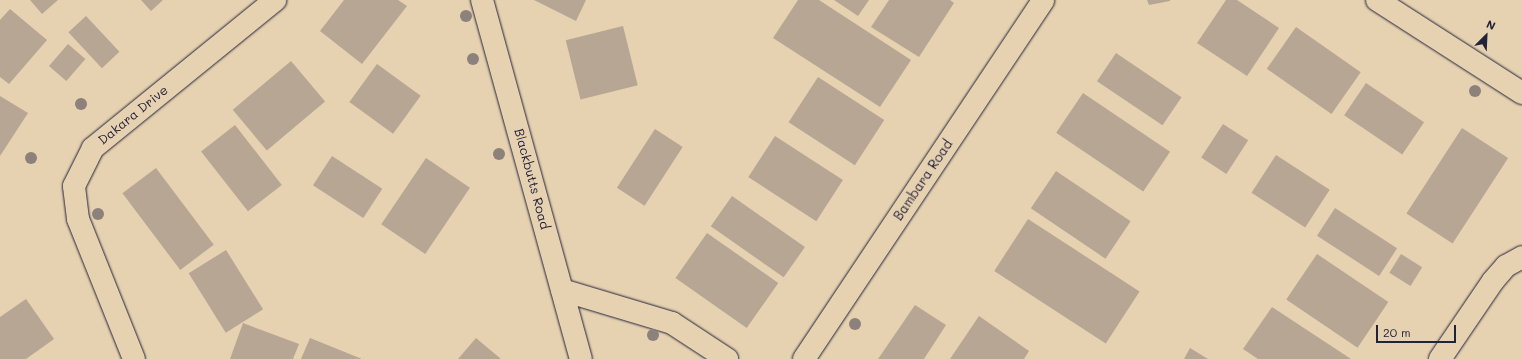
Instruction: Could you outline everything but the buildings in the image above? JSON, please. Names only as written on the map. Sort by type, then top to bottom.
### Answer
[{"type":"street","name":"Dakara Drive","points":[[134,359],[78,219],[74,186],[93,148],[275,0]]},
{"type":"street","name":"Blackbutts Road","points":[[482,0],[581,359]]},
{"type":"street","name":"Bambara Road","points":[[804,359],[1043,0]]},
{"type":"street","points":[[1377,0],[1522,93]]},
{"type":"street","points":[[1440,359],[1493,280],[1506,266],[1522,257]]},
{"type":"street","points":[[562,290],[672,323],[727,359]]}]
